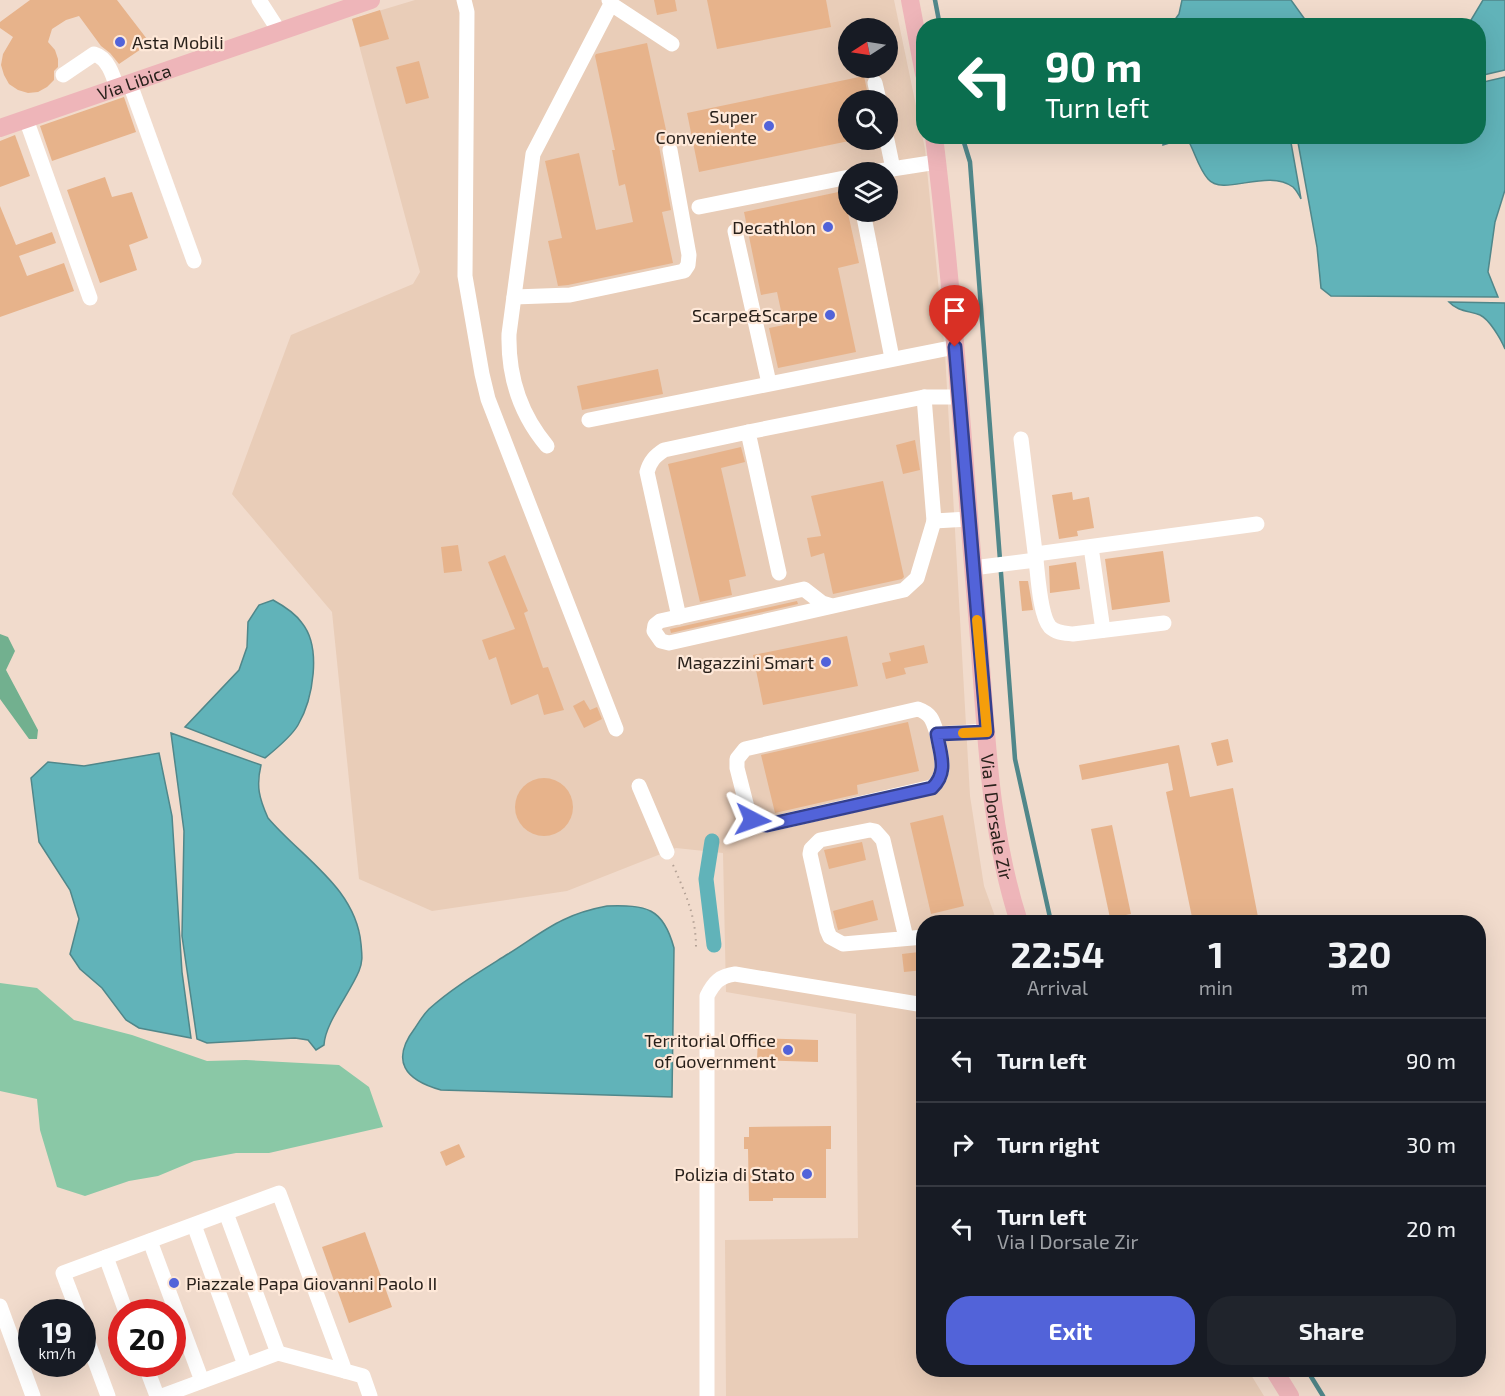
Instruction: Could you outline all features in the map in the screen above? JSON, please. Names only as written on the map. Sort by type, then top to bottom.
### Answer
[{"type":"main road","name":"Via Libica","points":[[0,128],[370,0]]},
{"type":"main road","points":[[910,0],[916,32]]},
{"type":"main road","name":"Via I Dorsale Zir","points":[[935,144],[955,347],[990,773],[1002,860],[1017,915]]},
{"type":"main road","points":[[1278,1377],[1290,1396]]},
{"type":"street","points":[[259,0],[279,31]]},
{"type":"street","points":[[464,0],[467,12],[465,276],[482,374],[489,399],[616,729]]},
{"type":"street","points":[[547,446],[525,413],[511,372],[509,334],[533,154],[610,2],[672,44]]},
{"type":"street","points":[[63,75],[94,54],[101,56],[124,86],[194,261]]},
{"type":"street","points":[[876,83],[877,90]]},
{"type":"street","points":[[26,119],[90,298]]},
{"type":"street","points":[[514,297],[570,295],[684,271],[688,265],[689,255],[670,150]]},
{"type":"street","points":[[898,168],[937,162]]},
{"type":"street","points":[[699,207],[838,179]]},
{"type":"street","points":[[865,222],[892,358]]},
{"type":"street","points":[[735,231],[769,383]]},
{"type":"street","points":[[589,420],[955,347]]},
{"type":"street","points":[[832,606],[822,603],[804,589],[660,621],[655,625],[654,631],[661,641],[669,643],[904,590],[917,578],[934,521],[924,397]]},
{"type":"street","points":[[679,617],[647,472],[656,455],[664,450],[924,397],[959,397]]},
{"type":"street","points":[[748,432],[779,573]]},
{"type":"street","points":[[1021,439],[1044,613],[1050,627],[1061,633],[1164,623]]},
{"type":"street","points":[[934,521],[969,519]]},
{"type":"street","points":[[973,568],[1000,565],[1090,547],[1257,524]]},
{"type":"street","points":[[1090,547],[1103,630]]},
{"type":"street","points":[[918,710],[929,715],[933,720],[937,734],[943,768],[942,776],[932,788],[767,825],[759,824],[749,815],[737,768],[737,759],[745,748],[918,710]]},
{"type":"street","points":[[937,734],[987,732]]},
{"type":"street","points":[[639,786],[667,852]]},
{"type":"street","points":[[906,938],[883,840],[875,831],[820,840],[815,844],[810,854],[830,937],[843,944],[916,937]]},
{"type":"street","points":[[707,1396],[707,996],[713,983],[724,976],[735,974],[916,1004]]},
{"type":"street","points":[[73,1299],[63,1273],[279,1193],[345,1371]]},
{"type":"street","points":[[226,1213],[278,1353]]},
{"type":"street","points":[[194,1225],[245,1365]]},
{"type":"street","points":[[150,1241],[202,1381]]},
{"type":"street","points":[[106,1257],[121,1299]]},
{"type":"street","points":[[0,1306],[33,1396]]},
{"type":"street","points":[[162,1396],[278,1353],[363,1376],[370,1396]]},
{"type":"street","points":[[96,1364],[108,1396]]},
{"type":"street","points":[[150,1377],[157,1396]]},
{"type":"path","points":[[667,852],[693,911],[696,948]]},
{"type":"shaded area","points":[[415,0],[894,0],[898,18],[838,18],[838,78],[898,78],[898,19],[916,106],[916,144],[924,144],[925,149],[945,353],[970,796],[984,886],[994,915],[916,915],[916,1377],[1252,1377],[1264,1396],[726,1396],[725,1240],[858,1238],[856,1014],[726,992],[723,853],[676,848],[567,891],[432,911],[359,879],[332,612],[232,494],[291,335],[413,284],[420,272],[352,19]]},
{"type":"green space","points":[[0,634],[8,637],[15,651],[6,670],[38,730],[37,739],[29,739],[0,699]]},
{"type":"green space","points":[[0,983],[37,988],[74,1020],[132,1035],[207,1061],[246,1060],[339,1065],[369,1087],[383,1127],[269,1153],[236,1153],[194,1161],[158,1176],[129,1181],[85,1196],[57,1187],[40,1130],[37,1099],[0,1091]]},
{"type":"water","points":[[1182,0],[1291,0],[1304,18],[1176,18]]},
{"type":"water","points":[[1483,0],[1505,0],[1505,70],[1486,74],[1486,18],[1472,18]]},
{"type":"water","points":[[1505,77],[1505,190],[1495,222],[1488,272],[1498,297],[1331,296],[1321,288],[1317,247],[1298,144],[1486,144],[1486,81]]},
{"type":"water","points":[[1190,144],[1291,144],[1301,199],[1293,187],[1282,182],[1271,180],[1215,184],[1202,171]]},
{"type":"water","points":[[1449,302],[1505,303],[1505,349],[1501,340],[1483,317],[1459,309]]},
{"type":"water","points":[[273,600],[296,616],[308,633],[312,646],[313,674],[308,702],[298,725],[265,758],[185,727],[239,670],[247,647],[248,622],[259,605]]},
{"type":"water","points":[[171,733],[261,765],[259,792],[268,818],[325,875],[349,906],[357,924],[361,944],[361,964],[355,980],[329,1027],[324,1045],[316,1050],[308,1040],[295,1038],[207,1043],[197,1039],[182,936],[184,831]]},
{"type":"water","points":[[159,753],[172,816],[182,972],[191,1038],[139,1028],[126,1020],[102,988],[80,969],[70,954],[79,919],[70,890],[39,842],[31,778],[48,762],[84,766]]},
{"type":"water","points":[[607,906],[632,906],[651,911],[658,916],[670,934],[674,948],[672,1097],[441,1090],[418,1081],[410,1075],[405,1068],[403,1050],[421,1019],[438,1001],[556,924],[579,913]]},
{"type":"building","points":[[30,0],[117,0],[150,43],[119,64],[101,46],[79,16],[66,20],[52,29],[48,42],[55,50],[58,59],[54,80],[38,92],[28,93],[18,90],[9,84],[1,65],[3,54],[13,37],[0,28],[0,22]]},
{"type":"building","points":[[654,0],[675,0],[677,11],[657,15]]},
{"type":"building","points":[[707,0],[826,0],[831,27],[717,49]]},
{"type":"building","points":[[380,10],[389,39],[360,47],[352,19]]},
{"type":"building","points":[[647,43],[668,139],[658,141],[671,210],[662,212],[673,263],[558,286],[548,241],[562,238],[545,161],[579,153],[596,230],[633,222],[625,184],[619,186],[612,150],[615,150],[595,56]]},
{"type":"building","points":[[419,61],[429,98],[406,104],[396,67]]},
{"type":"building","name":"Super Conveniente","points":[[854,78],[864,78],[867,90],[838,90],[838,143],[699,172],[687,113]]},
{"type":"building","points":[[124,97],[136,132],[52,161],[40,126]]},
{"type":"building","points":[[15,135],[30,176],[0,187],[0,141]]},
{"type":"building","points":[[105,177],[112,197],[132,192],[148,238],[129,245],[137,270],[100,283],[67,190]]},
{"type":"building","points":[[838,192],[838,222],[850,222],[859,263],[838,268],[856,352],[778,368],[769,328],[784,325],[777,292],[761,295],[744,212]]},
{"type":"building","points":[[0,206],[16,245],[52,232],[56,243],[19,256],[27,276],[64,263],[74,291],[0,317]]},
{"type":"building","points":[[658,369],[663,394],[582,410],[577,386]]},
{"type":"building","points":[[915,440],[920,470],[903,474],[896,445]]},
{"type":"building","points":[[741,447],[745,462],[721,468],[746,576],[729,580],[732,595],[700,602],[668,464]]},
{"type":"building","points":[[883,481],[904,577],[833,594],[824,553],[811,557],[807,538],[821,536],[811,496]]},
{"type":"building","points":[[1072,492],[1073,500],[1089,497],[1094,528],[1077,531],[1078,536],[1059,539],[1052,495]]},
{"type":"building","points":[[458,545],[462,571],[444,573],[441,547]]},
{"type":"building","points":[[1163,551],[1170,602],[1112,610],[1105,559]]},
{"type":"building","points":[[505,555],[528,611],[524,613],[543,668],[548,667],[564,710],[544,715],[538,694],[511,705],[496,657],[489,660],[482,640],[515,629],[488,562]]},
{"type":"building","points":[[1076,562],[1080,589],[1050,593],[1049,566]]},
{"type":"building","points":[[1019,581],[1028,581],[1033,610],[1022,611]]},
{"type":"building","points":[[797,601],[798,604],[671,633],[670,629]]},
{"type":"building","points":[[847,636],[858,686],[763,705],[753,655]]},
{"type":"building","points":[[924,645],[928,663],[904,668],[906,674],[886,679],[882,663],[891,661],[889,653]]},
{"type":"building","points":[[584,700],[590,710],[597,707],[602,719],[584,728],[573,706]]},
{"type":"building","points":[[908,722],[919,771],[857,785],[858,794],[775,813],[761,755]]},
{"type":"building","points":[[1228,739],[1233,762],[1217,766],[1211,743]]},
{"type":"building","points":[[1179,745],[1190,797],[1233,788],[1258,915],[1192,915],[1166,792],[1173,790],[1168,763],[1082,780],[1079,765]]},
{"type":"building","points":[[538,778],[550,778],[565,786],[573,801],[573,813],[565,828],[550,836],[538,836],[523,828],[515,813],[515,801],[523,786]]},
{"type":"building","points":[[943,815],[964,906],[931,914],[910,823]]},
{"type":"building","points":[[1112,825],[1131,914],[1109,915],[1091,829]]},
{"type":"building","points":[[862,842],[866,860],[829,869],[824,850]]},
{"type":"building","points":[[873,900],[878,920],[838,930],[833,911]]},
{"type":"building","points":[[916,952],[916,971],[904,972],[902,954]]},
{"type":"building","name":"Territorial Office of Government","points":[[758,1038],[818,1040],[818,1062],[757,1060]]},
{"type":"building","name":"Polizia di Stato","points":[[831,1126],[831,1149],[826,1149],[826,1198],[773,1198],[773,1201],[749,1201],[748,1149],[744,1149],[744,1137],[749,1137],[749,1127]]},
{"type":"building","points":[[459,1144],[465,1157],[446,1166],[440,1152]]},
{"type":"building","points":[[365,1232],[392,1307],[349,1323],[322,1247]]},
{"type":"waterway","points":[[935,0],[938,18]]},
{"type":"waterway","points":[[964,144],[970,162],[1015,759],[1049,915]]},
{"type":"waterway","points":[[712,841],[706,879],[714,945]]},
{"type":"waterway","points":[[1311,1377],[1323,1396]]},
{"type":"slow traffic","points":[[963,733],[987,732],[977,620]]},
{"type":"place","name":"Asta Mobili","points":[[120,42]]},
{"type":"place","name":"Super Conveniente","points":[[769,126]]},
{"type":"place","name":"Decathlon","points":[[828,227]]},
{"type":"place","name":"Scarpe&Scarpe","points":[[830,315]]},
{"type":"place","name":"Magazzini Smart","points":[[826,662]]},
{"type":"place","name":"Territorial Office of Government","points":[[788,1050]]},
{"type":"place","name":"Polizia di Stato","points":[[807,1174]]},
{"type":"place","name":"Piazzale Papa Giovanni Paolo II","points":[[174,1283]]},
{"type":"route","points":[[753,820],[767,825],[932,788],[942,776],[943,768],[937,734],[987,732],[955,347]]}]
